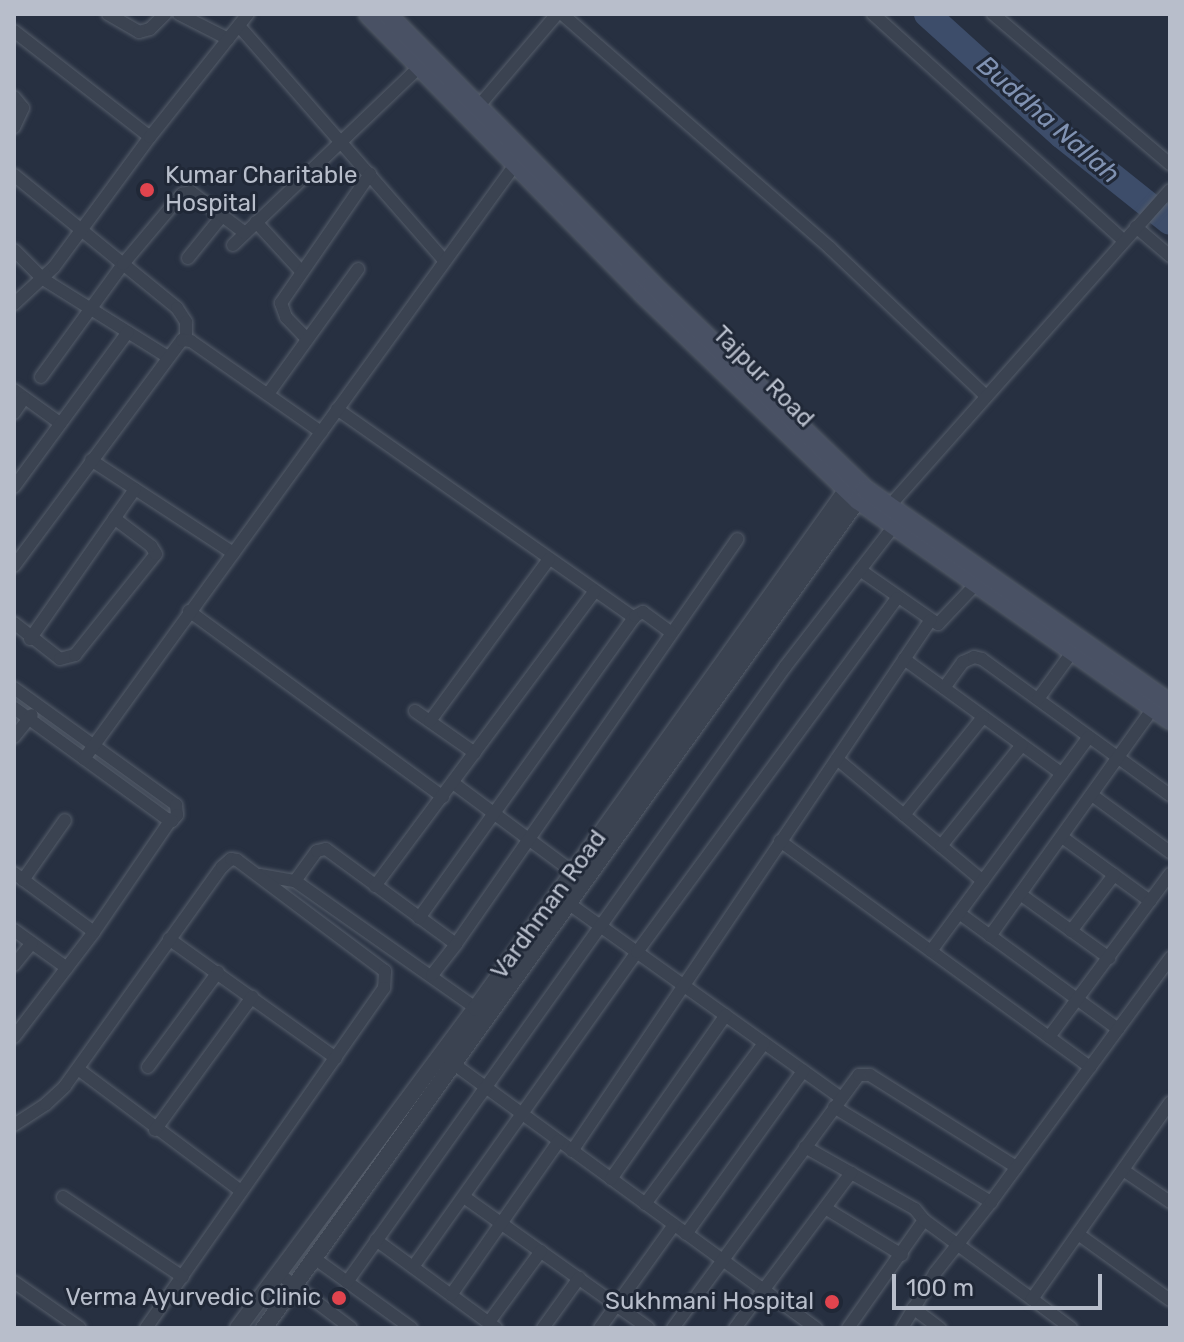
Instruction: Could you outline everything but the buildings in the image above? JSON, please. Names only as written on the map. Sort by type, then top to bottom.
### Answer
[{"type":"main road","name":"Tajpur Road","points":[[368,14],[514,166],[811,459],[856,489],[977,583],[1073,651],[1161,706]]},
{"type":"main road","name":"Tajpur Road","points":[[387,14],[856,489]]},
{"type":"main road","name":"Tajpur Road","points":[[891,516],[1161,706],[1170,720]]},
{"type":"street","points":[[108,14],[139,32],[150,29],[165,14]]},
{"type":"street","points":[[179,14],[228,39]]},
{"type":"street","points":[[14,304],[43,279],[248,14]]},
{"type":"street","points":[[477,108],[560,14],[830,248],[986,396]]},
{"type":"street","points":[[873,14],[1123,240]]},
{"type":"street","points":[[993,14],[1170,164]]},
{"type":"street","points":[[239,26],[444,260]]},
{"type":"street","points":[[14,31],[150,137]]},
{"type":"street","points":[[233,245],[420,66]]},
{"type":"street","points":[[14,97],[23,108],[14,127]]},
{"type":"street","points":[[84,759],[514,166]]},
{"type":"street","points":[[307,339],[280,307],[301,271],[370,174]]},
{"type":"street","points":[[14,175],[183,315],[187,328],[186,339],[168,357],[14,566]]},
{"type":"street","points":[[347,1282],[599,925],[785,667],[860,570],[891,516],[986,396],[1170,190]]},
{"type":"street","points":[[41,377],[123,264],[185,192],[191,192],[245,233]]},
{"type":"street","points":[[188,258],[222,216]]},
{"type":"street","points":[[256,222],[301,271]]},
{"type":"street","points":[[1139,224],[1170,256]]},
{"type":"street","points":[[14,250],[43,279],[168,357]]},
{"type":"street","points":[[268,394],[358,269]]},
{"type":"street","points":[[14,487],[128,332]]},
{"type":"street","points":[[186,339],[321,432]]},
{"type":"street","points":[[14,413],[19,394],[60,423]]},
{"type":"street","points":[[337,409],[634,618]]},
{"type":"street","points":[[91,460],[233,553]]},
{"type":"street","points":[[30,639],[135,489]]},
{"type":"street","name":"Vardhman Road","points":[[264,1328],[447,1058],[476,1008],[856,489]]},
{"type":"street","name":"Vardhman Road","points":[[238,1328],[568,903],[856,489]]},
{"type":"street","points":[[14,623],[30,639],[60,659],[70,658],[155,558],[156,552],[151,546],[114,518]]},
{"type":"street","points":[[432,975],[737,539]]},
{"type":"street","points":[[430,721],[549,559]]},
{"type":"street","points":[[860,570],[938,624],[977,583]]},
{"type":"street","points":[[375,886],[595,591]]},
{"type":"street","points":[[413,1267],[637,952],[897,598]]},
{"type":"street","points":[[189,611],[443,797]]},
{"type":"street","points":[[419,918],[634,618],[643,612],[671,632]]},
{"type":"street","points":[[572,1151],[930,621]]},
{"type":"street","points":[[1038,699],[1073,651]]},
{"type":"street","points":[[944,688],[963,662],[977,657],[1170,795]]},
{"type":"street","points":[[904,659],[1062,774]]},
{"type":"street","points":[[14,688],[177,806],[177,815],[14,1037]]},
{"type":"street","points":[[990,936],[1119,758],[1161,706]]},
{"type":"street","points":[[14,737],[38,707]]},
{"type":"street","points":[[14,708],[170,821]]},
{"type":"street","points":[[415,711],[475,753]]},
{"type":"street","points":[[904,815],[983,717]]},
{"type":"street","points":[[931,951],[1089,737]]},
{"type":"street","points":[[941,846],[1022,745]]},
{"type":"street","points":[[837,759],[983,881]]},
{"type":"street","points":[[453,783],[573,872]]},
{"type":"street","points":[[1092,795],[1170,852]]},
{"type":"street","points":[[65,820],[18,877],[94,932]]},
{"type":"street","points":[[1062,837],[1150,901]]},
{"type":"street","points":[[780,841],[1090,1067]]},
{"type":"street","points":[[295,881],[322,848],[456,944]]},
{"type":"street","points":[[14,1125],[46,1104],[78,1069],[226,862],[237,860],[385,971],[384,988],[146,1328]]},
{"type":"street","points":[[1049,1037],[1170,874]]},
{"type":"street","points":[[257,875],[295,881],[476,1008]]},
{"type":"street","points":[[1071,931],[1114,875]]},
{"type":"street","points":[[1020,894],[1109,958]]},
{"type":"street","points":[[568,903],[803,1071],[837,1102],[991,1202]]},
{"type":"street","points":[[959,913],[1118,1029]]},
{"type":"street","points":[[14,930],[67,968]]},
{"type":"street","points":[[169,939],[336,1058]]},
{"type":"street","points":[[14,965],[32,943]]},
{"type":"street","points":[[902,1328],[957,1246],[1170,958]]},
{"type":"street","points":[[148,1067],[218,972]]},
{"type":"street","points":[[155,1130],[252,997]]},
{"type":"street","points":[[611,1179],[726,1015]]},
{"type":"street","points":[[645,1204],[764,1043]]},
{"type":"street","points":[[447,1058],[816,1328]]},
{"type":"street","points":[[78,1069],[155,1130],[241,1191]]},
{"type":"street","points":[[686,1234],[803,1071]]},
{"type":"street","points":[[673,1328],[854,1079],[870,1075],[1016,1167]]},
{"type":"street","points":[[1032,1299],[1170,1103]]},
{"type":"street","points":[[451,1295],[559,1141]]},
{"type":"street","points":[[805,1147],[915,1209],[957,1246],[1071,1328]]},
{"type":"street","points":[[1123,1170],[1170,1202]]},
{"type":"street","points":[[735,1328],[851,1173]]},
{"type":"street","points":[[63,1197],[183,1277]]},
{"type":"street","points":[[464,1197],[648,1328]]},
{"type":"street","points":[[825,1208],[902,1255]]},
{"type":"street","points":[[848,1328],[924,1220]]},
{"type":"street","points":[[600,1328],[674,1225]]},
{"type":"street","points":[[1078,1234],[1170,1300]]},
{"type":"street","points":[[376,1240],[493,1325],[541,1251]]},
{"type":"street","points":[[314,1258],[411,1328]]},
{"type":"street","points":[[278,1273],[351,1328]]},
{"type":"street","points":[[543,1328],[579,1278]]},
{"type":"street","points":[[14,1282],[80,1328]]},
{"type":"street","points":[[913,1308],[940,1328]]},
{"type":"waterway","name":"Buddha Nallah","points":[[927,14],[1061,135],[1170,222]]},
{"type":"place","name":"Kumar Charitable Hospital","points":[[147,190]]},
{"type":"place","name":"Verma Ayurvedic Clinic","points":[[339,1298]]},
{"type":"place","name":"Sukhmani Hospital","points":[[832,1302]]}]
